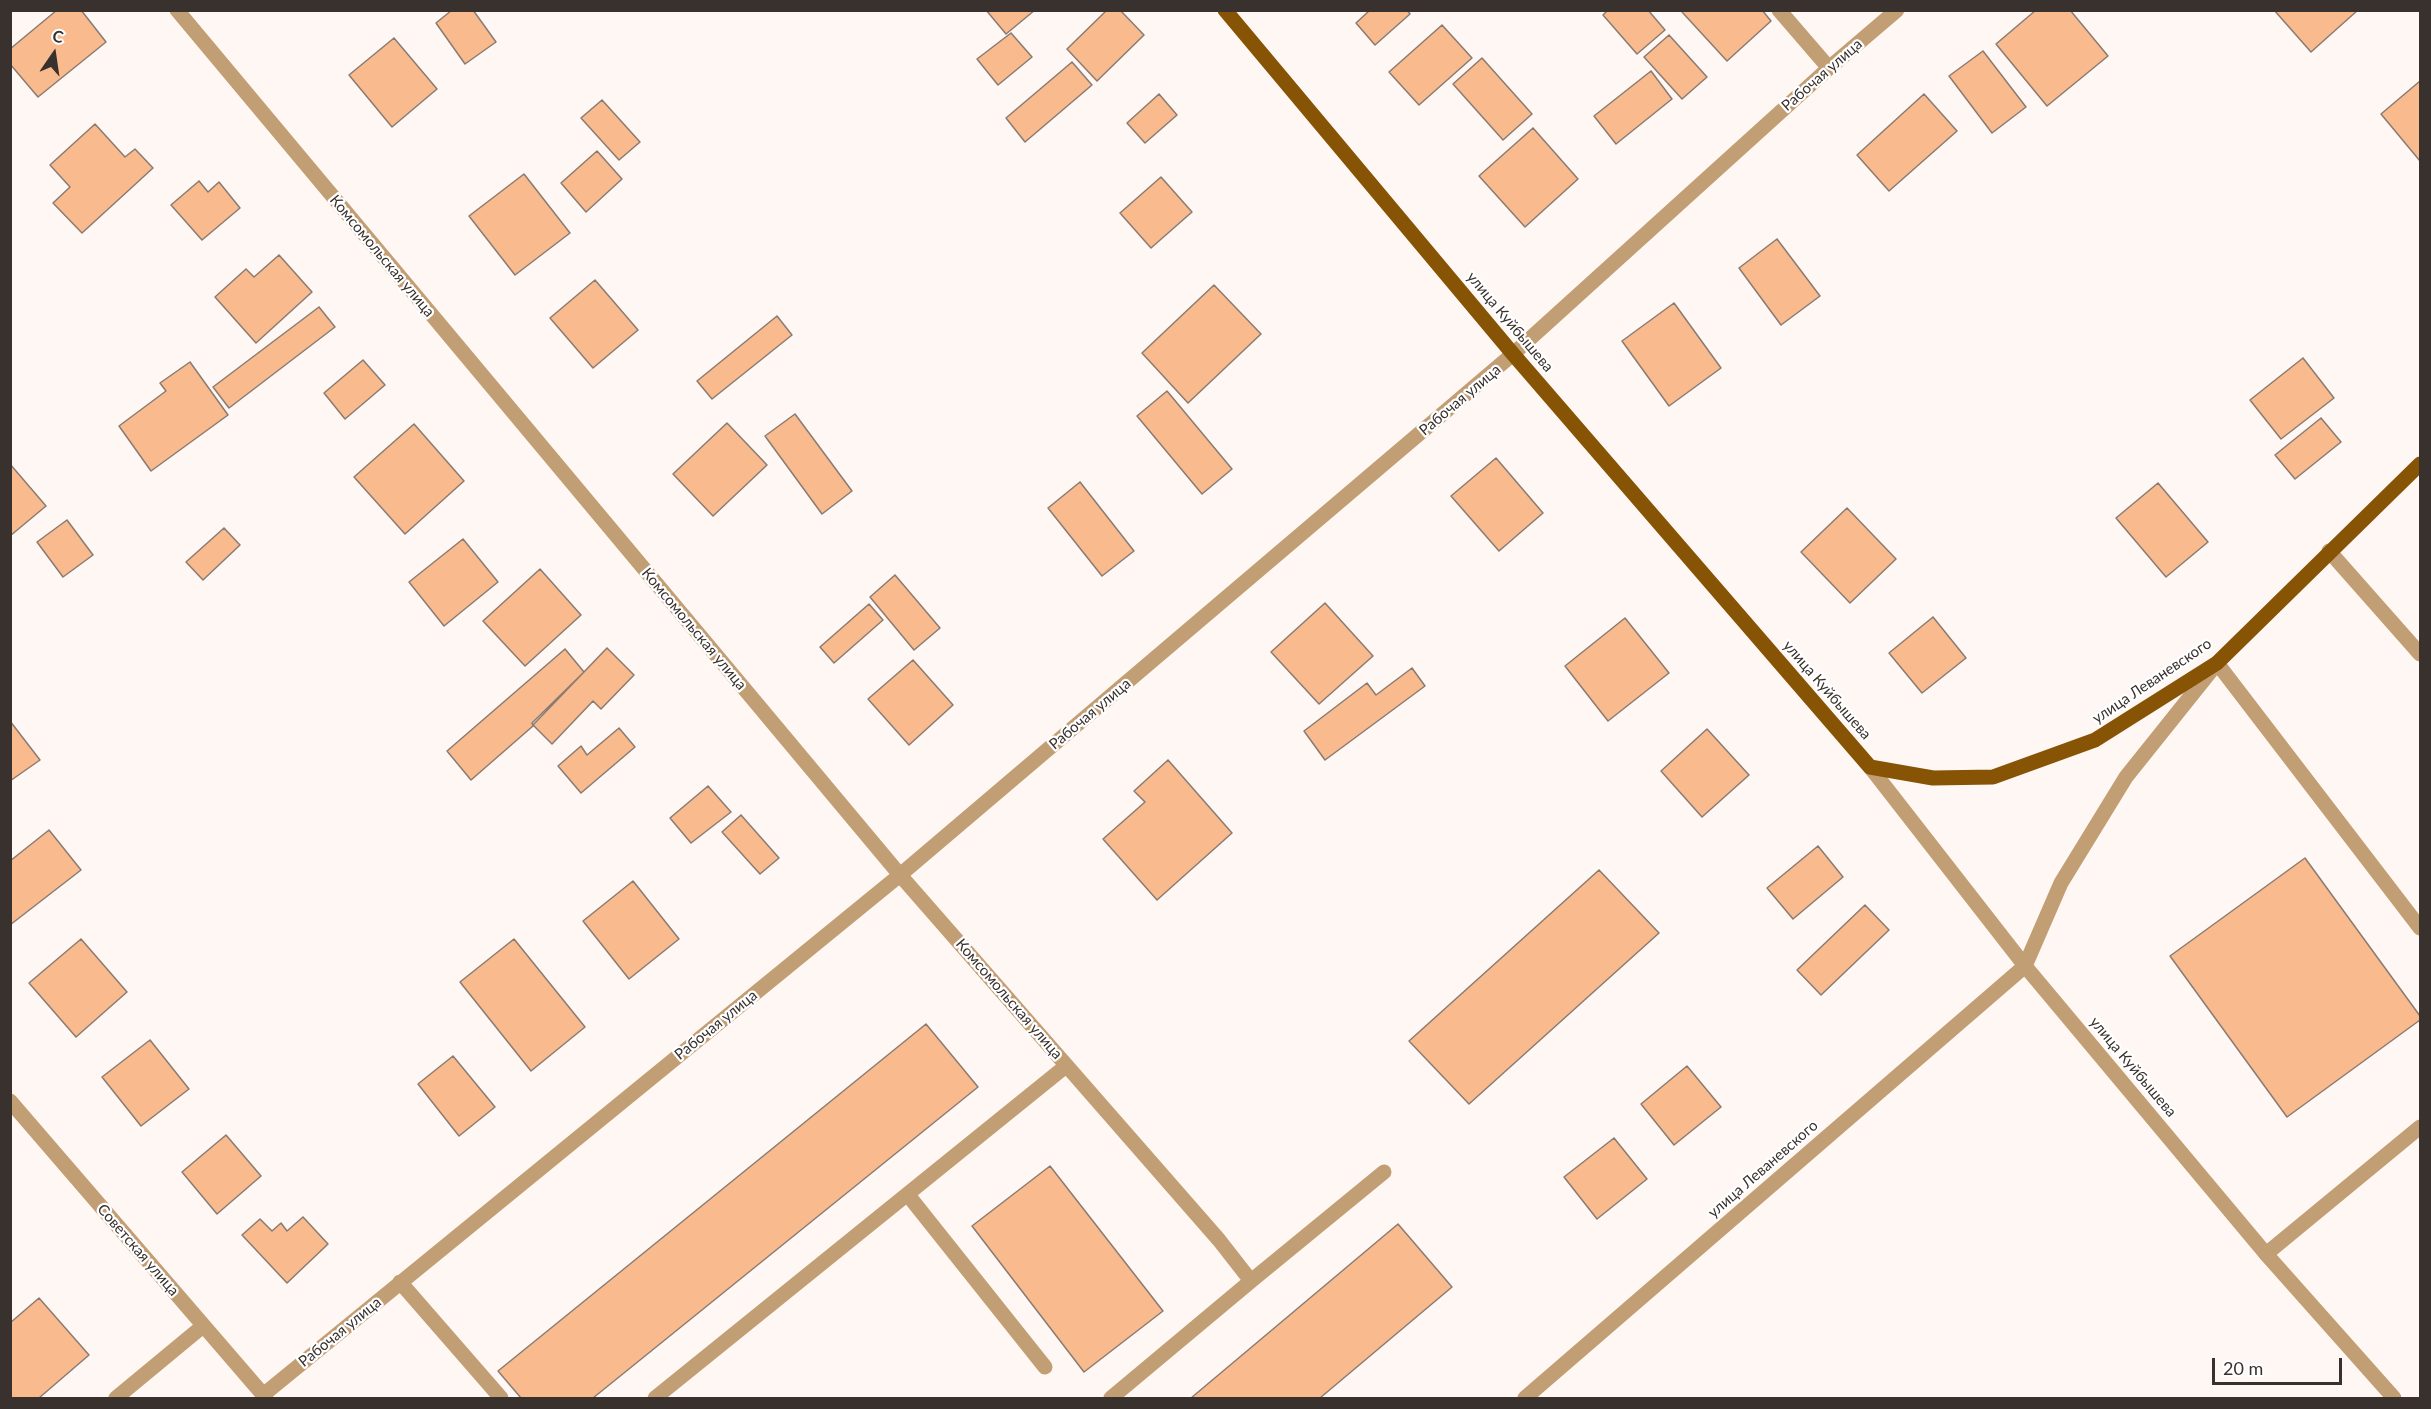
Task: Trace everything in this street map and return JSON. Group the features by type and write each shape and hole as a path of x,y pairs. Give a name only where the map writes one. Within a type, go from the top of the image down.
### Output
{"main road":[{"name":"улица Куйбышева","path":"1225,10 1514,354 1870,767"},
{"name":"улица Леваневского","path":"1870,767 1933,778 1993,777 2095,740 2217,663 2329,551 2421,464"}],"street":[{"name":"Комсомольская улица","path":"177,10 900,875 1219,1240 1251,1281"},
{"path":"1779,10 1829,68"},
{"name":"Рабочая улица","path":"265,1397 400,1282 900,875 1514,354 1829,68 1897,10"},
{"path":"2329,551 2421,654"},
{"path":"2025,966 2061,882 2126,777 2217,663 2421,928"},
{"name":"улица Куйбышева","path":"1870,767 2025,966 2266,1254 2394,1398"},
{"name":"улица Леваневского","path":"1525,1398 2025,966"},
{"path":"655,1398 1066,1066"},
{"name":"Советская улица","path":"10,1101 265,1397"},
{"path":"2266,1254 2421,1127"},
{"path":"1111,1398 1384,1172"},
{"path":"908,1194 1045,1367"},
{"path":"400,1282 501,1398"},
{"path":"116,1398 203,1326"}],"building":[{"path":"57,10 81,10 106,42 38,97 10,64 10,49"},
{"path":"452,10 473,10 496,42 465,64 436,23"},
{"path":"986,10 1035,10 1006,34"},
{"path":"1107,10 1120,10 1144,35 1097,81 1067,49"},
{"path":"1370,10 1407,10 1410,14 1375,45 1356,23"},
{"path":"1608,10 1648,10 1665,30 1637,54 1603,15"},
{"path":"1684,10 1762,10 1771,21 1727,61 1682,12"},
{"path":"2036,10 2070,10 2108,56 2047,106 1996,44"},
{"path":"2274,10 2358,10 2311,52"},
{"path":"1442,25 1472,58 1419,105 1389,72"},
{"path":"1011,33 1032,57 998,85 977,59"},
{"path":"1669,35 1707,77 1682,99 1644,57"},
{"path":"394,38 437,89 392,127 349,75"},
{"path":"1983,51 2026,107 1992,133 1949,76"},
{"path":"1482,58 1532,114 1503,140 1453,84"},
{"path":"1072,62 1092,85 1025,142 1006,118"},
{"path":"1651,71 1672,99 1616,144 1594,116"},
{"path":"2420,81 2420,161 2381,114"},
{"path":"1159,94 1177,115 1145,143 1127,123"},
{"path":"1924,94 1957,131 1889,191 1857,155"},
{"path":"602,100 640,142 619,160 581,118"},
{"path":"95,124 125,157 135,149 153,168 82,233 53,203 70,187 50,165"},
{"path":"1533,128 1578,179 1525,227 1479,176"},
{"path":"597,151 622,179 586,212 561,183"},
{"path":"524,174 570,233 515,275 469,216"},
{"path":"1161,177 1192,212 1151,248 1120,213"},
{"path":"199,181 208,192 219,182 240,208 202,240 171,205"},
{"path":"1777,239 1820,296 1781,325 1739,268"},
{"path":"279,255 312,292 256,343 215,297 246,269 254,277"},
{"path":"595,280 638,330 593,368 550,318"},
{"path":"1214,285 1261,334 1188,403 1142,353"},
{"path":"1674,303 1721,368 1669,406 1622,341"},
{"path":"319,307 335,327 229,408 213,387"},
{"path":"777,316 792,335 712,399 697,381"},
{"path":"2303,358 2334,398 2281,439 2250,400"},
{"path":"363,360 385,385 345,419 324,393"},
{"path":"190,362 228,415 151,471 119,426 166,391 160,383"},
{"path":"1167,391 1232,469 1202,494 1137,416"},
{"path":"795,414 852,491 822,514 765,436"},
{"path":"2321,418 2341,442 2295,479 2275,455"},
{"path":"727,423 767,465 713,516 673,474"},
{"path":"414,424 464,481 405,534 354,477"},
{"path":"1496,458 1543,513 1499,551 1451,496"},
{"path":"10,464 46,506 10,536"},
{"path":"1080,482 1134,551 1102,576 1048,508"},
{"path":"2158,483 2208,542 2166,577 2116,518"},
{"path":"1847,508 1896,559 1850,603 1801,552"},
{"path":"67,520 93,555 63,577 37,542"},
{"path":"224,528 240,545 203,580 186,562"},
{"path":"463,539 498,582 444,626 409,582"},
{"path":"540,569 581,615 525,666 483,621"},
{"path":"895,575 940,628 914,650 870,597"},
{"path":"1325,603 1373,656 1319,704 1271,652"},
{"path":"869,604 883,620 834,663 820,647"},
{"path":"1933,617 1966,658 1922,693 1889,653"},
{"path":"1625,618 1669,673 1608,721 1565,666"},
{"path":"607,648 634,675 601,709 593,701 552,744 533,725"},
{"path":"565,649 584,672 532,723 533,726 471,780 447,751"},
{"path":"913,660 953,705 909,745 868,699"},
{"path":"1412,668 1425,686 1325,760 1304,731 1367,683 1376,695"},
{"path":"10,721 40,760 10,781"},
{"path":"619,728 635,747 581,793 558,766 581,746 587,755"},
{"path":"1707,729 1749,775 1702,817 1661,771"},
{"path":"1168,760 1232,833 1157,900 1103,839 1145,802 1134,791"},
{"path":"708,786 731,812 691,843 670,818"},
{"path":"741,815 779,858 760,874 722,832"},
{"path":"49,830 81,870 10,925 10,861"},
{"path":"1818,846 1843,877 1793,919 1767,888"},
{"path":"2305,858 2420,1016 2420,1020 2287,1117 2170,956"},
{"path":"1599,870 1659,933 1469,1104 1409,1041"},
{"path":"633,881 679,939 629,979 583,921"},
{"path":"1865,905 1889,930 1821,995 1797,970"},
{"path":"81,939 127,992 76,1037 29,983"},
{"path":"514,939 585,1027 531,1071 460,982"},
{"path":"926,1024 978,1087 593,1398 521,1398 498,1371"},
{"path":"150,1040 189,1089 141,1126 102,1077"},
{"path":"453,1056 495,1107 459,1136 418,1084"},
{"path":"1687,1066 1721,1107 1674,1145 1641,1104"},
{"path":"226,1135 261,1176 217,1214 182,1172"},
{"path":"1614,1138 1647,1179 1597,1219 1564,1177"},
{"path":"1050,1166 1163,1311 1084,1372 972,1226"},
{"path":"303,1217 328,1244 287,1283 242,1235 260,1219 272,1231 281,1223 287,1231"},
{"path":"1398,1224 1452,1287 1320,1398 1191,1398"},
{"path":"39,1298 89,1355 39,1398 10,1398 10,1323"}]}
